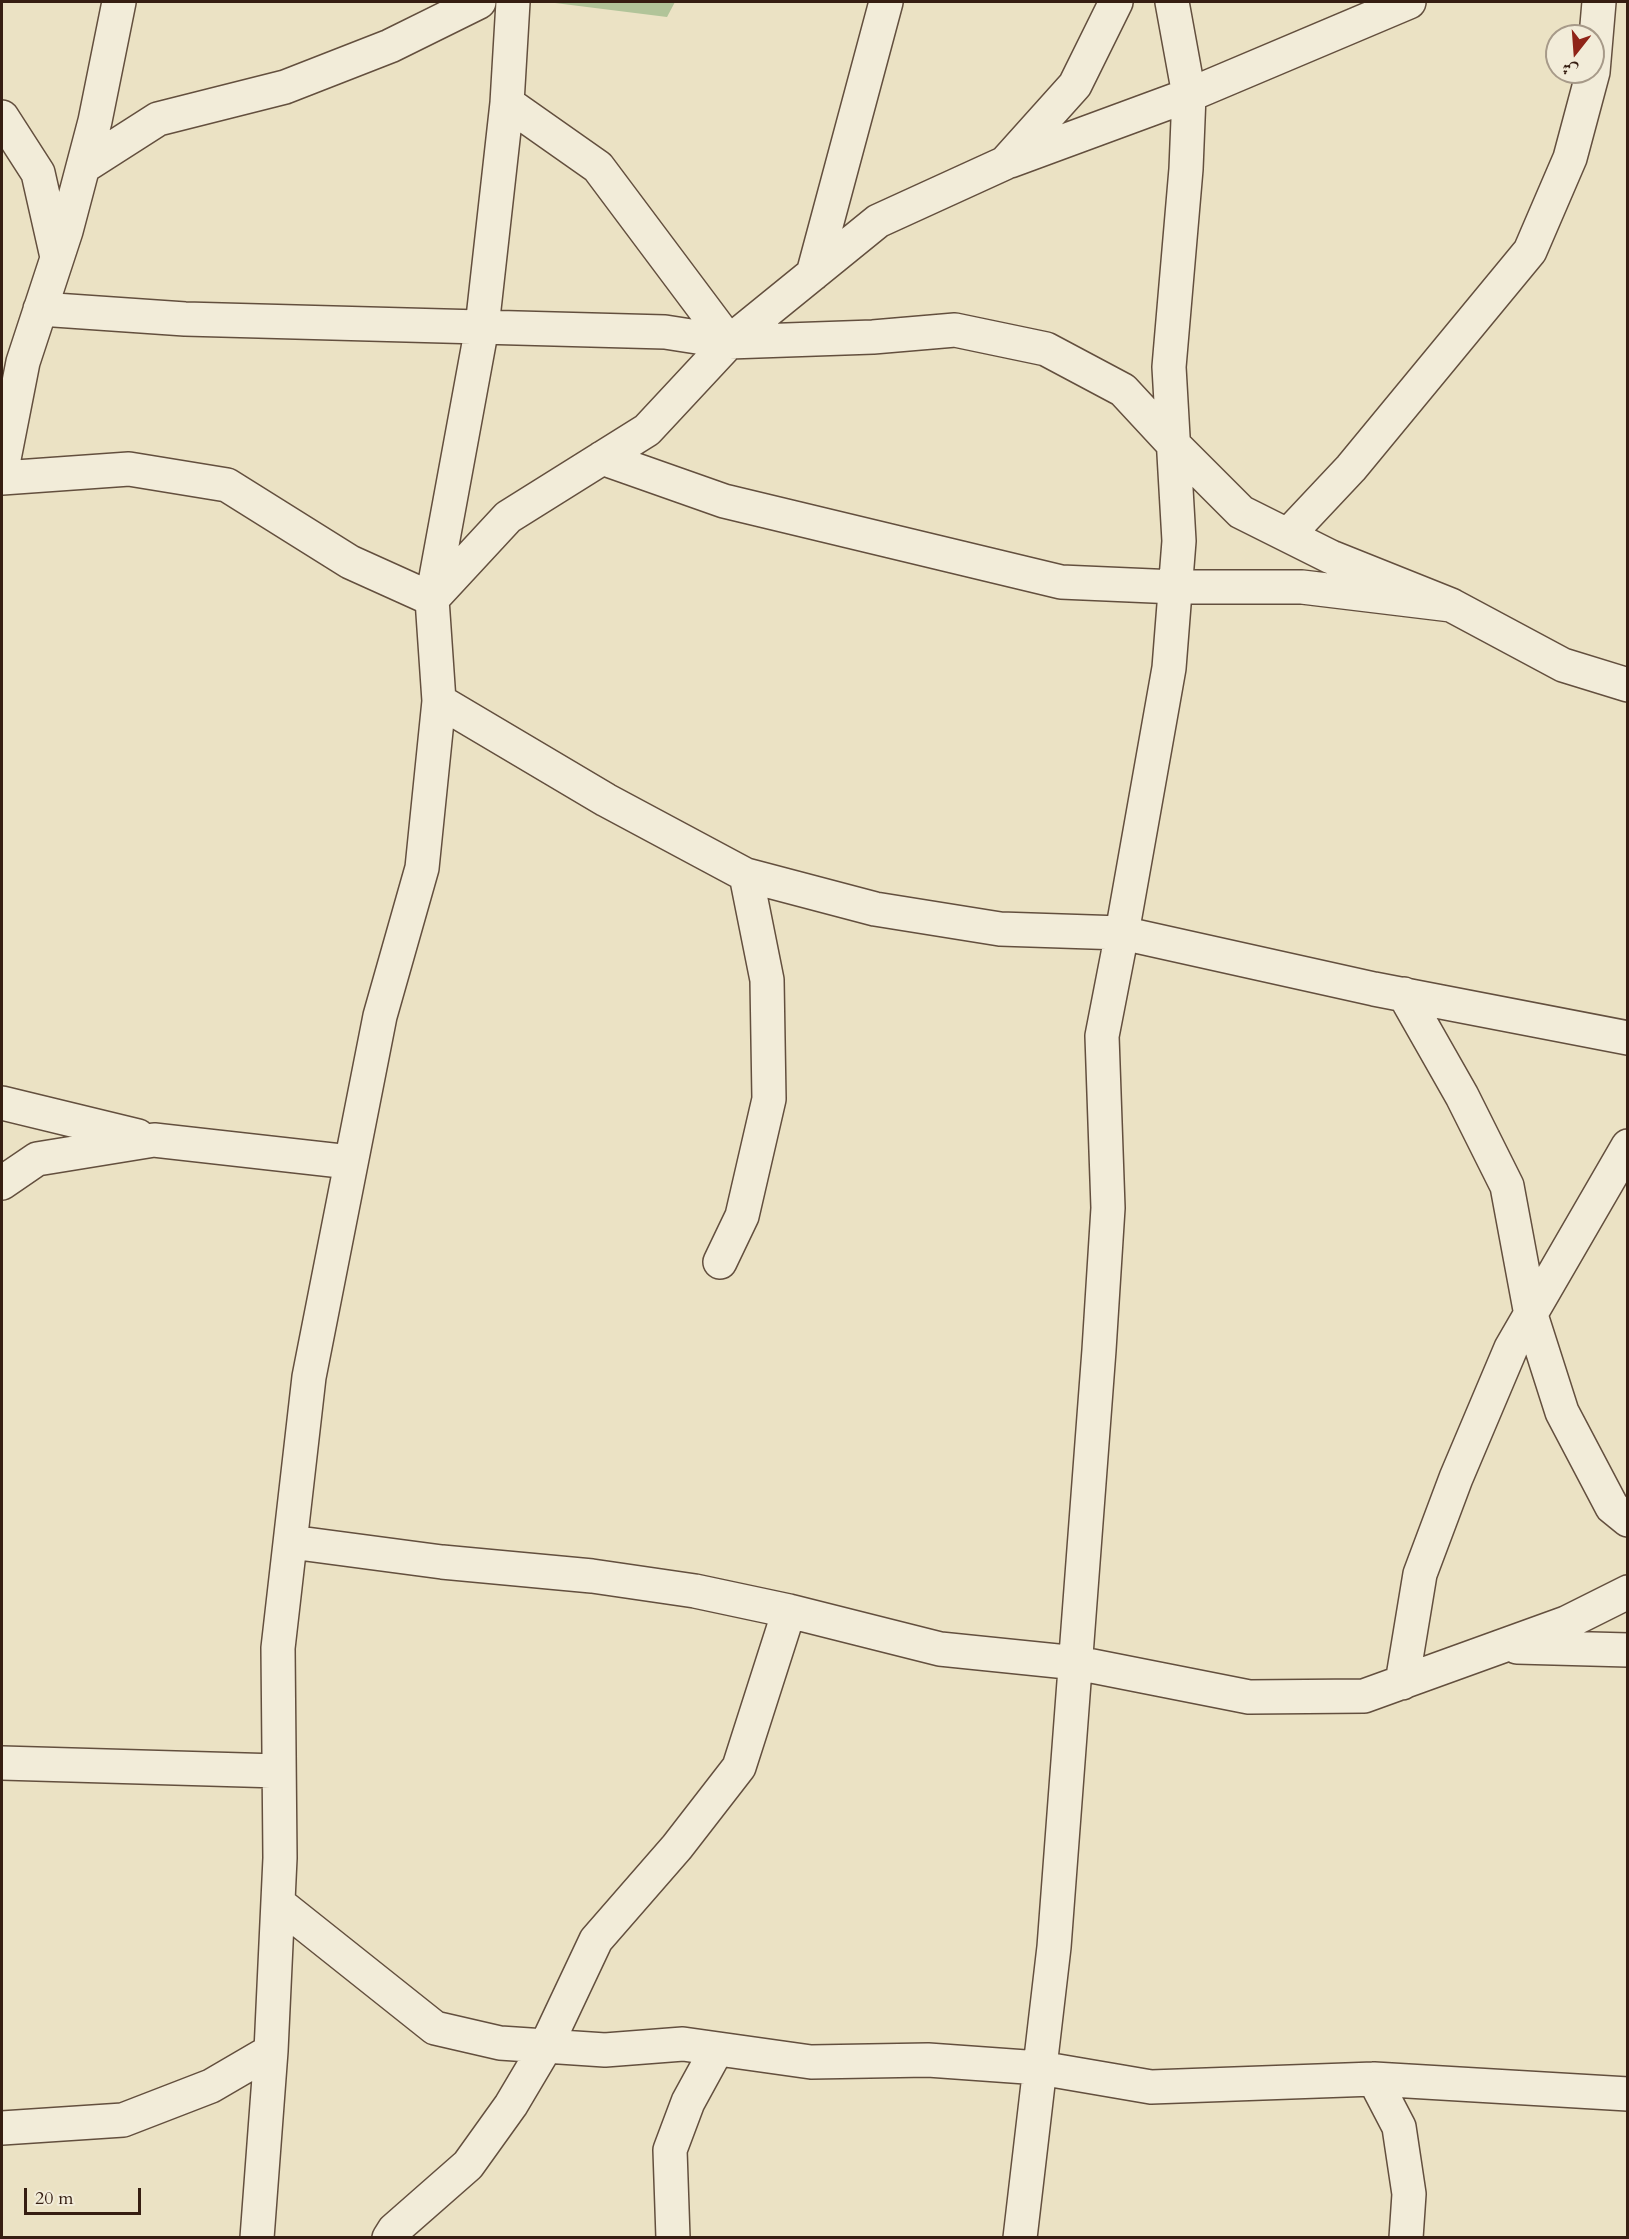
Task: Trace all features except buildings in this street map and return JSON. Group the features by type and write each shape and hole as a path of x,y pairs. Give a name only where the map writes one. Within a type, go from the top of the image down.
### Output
{"street":[{"path":"2,469 23,362 57,258 95,121 119,2"},
{"path":"83,167 158,119 285,87 390,46 480,2"},
{"path":"257,2238 271,2051 280,1858 278,1648 309,1377 380,1016 422,868 439,701 432,599 482,327 507,103 513,2"},
{"path":"813,274 886,2"},
{"path":"1005,163 1075,85 1116,2"},
{"path":"1020,2238 1054,1947 1077,1664 1108,1208 1102,1036 1170,668 1176,587 1179,541 1169,367 1186,169 1189,95 1172,2"},
{"path":"432,599 508,517 647,430 729,342 878,221 1005,163 1189,95 1409,2"},
{"path":"1288,535 1351,468 1530,251 1570,158 1593,72 1599,2"},
{"path":"507,103 598,167 729,342"},
{"path":"5,128 38,172 57,258"},
{"path":"40,309 185,319 665,332 729,342 873,337 955,330 1046,349 1123,390 1173,445 1240,512 1331,557 1451,604 1563,665 1628,685"},
{"path":"602,458 724,501 1061,582 1176,587 1302,587 1451,604"},
{"path":"2,478 129,470 227,485 350,562 432,599"},
{"path":"439,701 606,800 746,875 875,909 1000,929 1122,933 1232,959 1628,1038"},
{"path":"720,1263 742,1216 769,1099 767,980 746,875"},
{"path":"1404,994 1462,1096 1508,1186 1531,1315 1562,1412 1612,1507 1628,1520"},
{"path":"2,1102 154,1140 350,1162"},
{"path":"2,1183 37,1159 154,1140"},
{"path":"1402,1683 1419,1575 1456,1478 1512,1348 1628,1146"},
{"path":"291,1542 442,1562 592,1576 695,1592 789,1611 940,1649 1077,1664 1249,1696 1364,1696 1566,1623 1628,1592"},
{"path":"389,2238 394,2230 468,2165 512,2105 546,2046 596,1940 676,1847 739,1767 789,1611"},
{"path":"1500,1647 1628,1650"},
{"path":"2,1762 279,1771"},
{"path":"278,1903 435,2028 500,2043 605,2050 683,2043 811,2062 928,2060 1040,2068 1151,2087 1374,2079 1628,2094"},
{"path":"673,2238 669,2150 688,2102 717,2049"},
{"path":"2,2128 123,2120 210,2086 271,2051"},
{"path":"1374,2079 1399,2127 1409,2194 1406,2238"}],"green space":[{"path":"547,2 675,2 667,17"}]}
